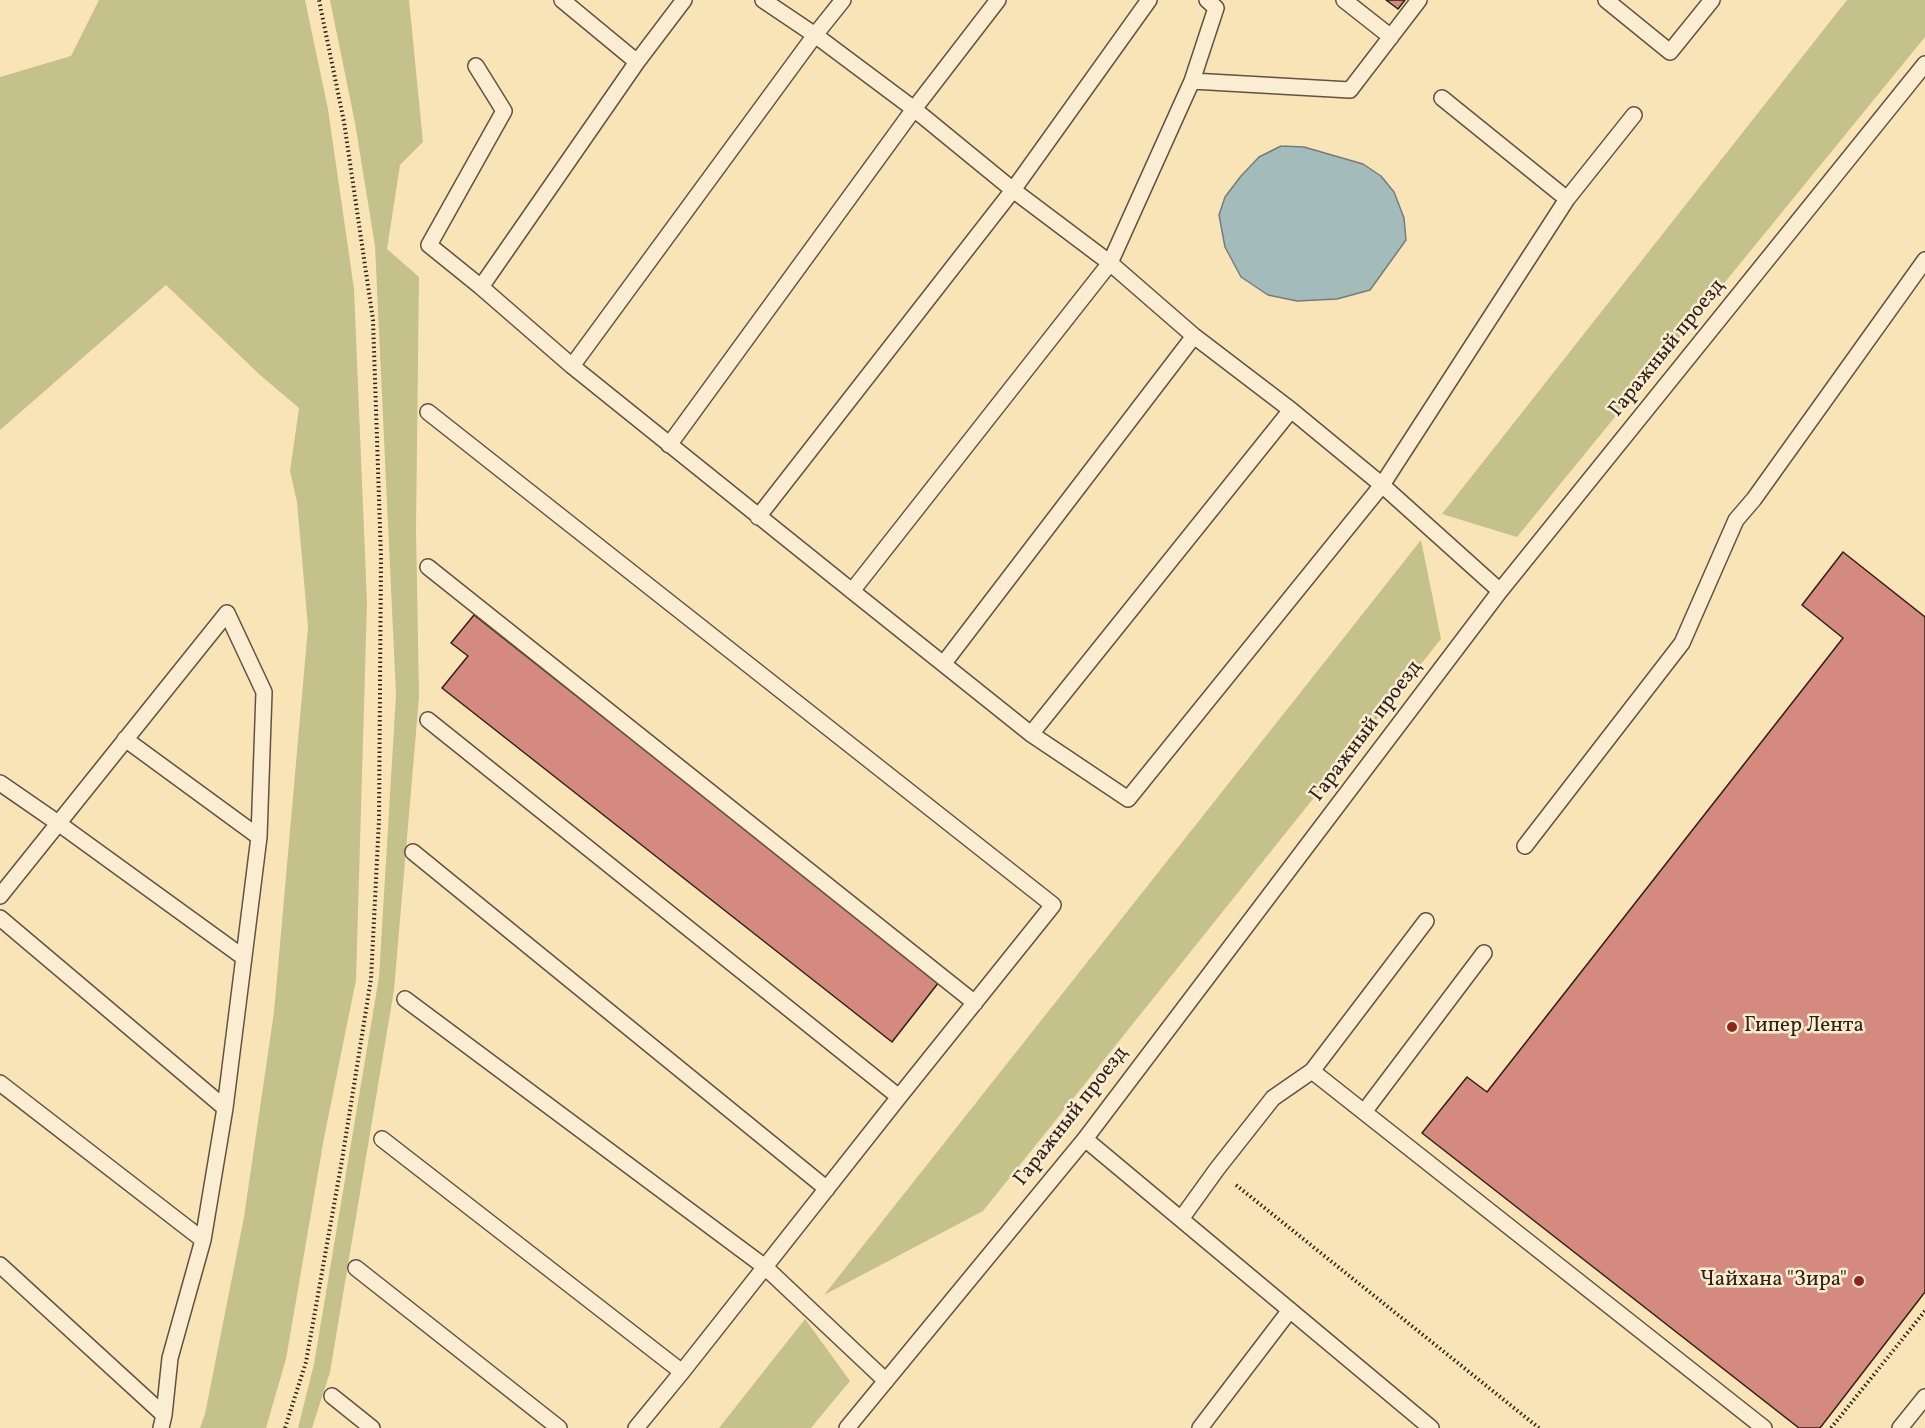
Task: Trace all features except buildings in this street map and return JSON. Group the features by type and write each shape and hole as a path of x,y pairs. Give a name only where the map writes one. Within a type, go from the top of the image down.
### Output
{"lane":[{"path":"562,0 638,62"},
{"path":"481,286 684,0"},
{"path":"763,0 815,34 914,109 1013,190 1110,263 1194,336 1291,410 1382,485 1500,591"},
{"path":"572,366 815,34 843,0"},
{"path":"669,445 914,109 998,0"},
{"path":"758,517 1013,190 1149,0"},
{"path":"852,591 1110,263 1192,81 1216,8 1207,0"},
{"path":"1344,0 1391,37"},
{"path":"1192,81 1350,90 1419,0"},
{"path":"1606,0 1670,52 1712,0"},
{"name":"Гаражный проезд","path":"847,1428 1085,1138 1500,591 1925,64"},
{"path":"476,66 504,111 429,245 669,445 1031,734 1128,799 1382,485 1567,199 1634,115"},
{"path":"1442,98 1567,199"},
{"path":"1525,846 1682,643 1736,520 1754,499 1925,260"},
{"path":"944,663 1194,336"},
{"path":"1031,734 1291,410"},
{"path":"428,412 1053,906 898,1097 636,1428"},
{"path":"428,567 975,1003"},
{"path":"0,896 227,612 264,692 259,837 225,1108 202,1240 170,1358 163,1422"},
{"path":"428,720 898,1097"},
{"path":"125,739 259,837"},
{"path":"0,783 243,957"},
{"path":"413,852 827,1189"},
{"path":"0,918 225,1108"},
{"path":"1181,1219 1273,1098 1312,1071 1426,921"},
{"path":"1364,1112 1484,954"},
{"path":"405,999 765,1267 886,1381"},
{"path":"1312,1071 1764,1428"},
{"path":"0,1083 202,1240"},
{"path":"1085,1138 1431,1428"},
{"path":"382,1139 682,1372"},
{"path":"0,1265 163,1422"},
{"path":"356,1268 560,1428"},
{"path":"1200,1428 1290,1310"},
{"path":"332,1396 372,1428"},
{"path":"1900,1428 1925,1397"}],"path":[{"path":"285,1428 306,1362 342,1161 371,979 379,820 381,558 373,320 344,122 319,0"},
{"path":"1217,1169 1539,1428"},
{"path":"1831,1428 1925,1311"}],"shaded area":[{"path":"99,0 305,0 328,109 354,289 367,603 356,980 324,1138 286,1359 266,1428 200,1428 205,1414 244,1217 274,1012 308,627 297,502 290,471 299,408 260,375 166,285 0,430 0,77 71,56"},
{"path":"330,0 409,0 423,142 400,165 387,249 419,277 416,528 419,697 394,990 330,1372 312,1428 298,1428 314,1364 379,977 396,695 375,246 355,123"},
{"path":"1847,0 1925,0 1925,37 1517,537 1442,514"},
{"path":"1421,540 1441,639 983,1211 824,1295"},
{"path":"805,1319 850,1381 811,1428 719,1428"}],"water":[{"path":"1281,146 1304,147 1363,164 1381,176 1394,192 1404,218 1406,240 1370,290 1337,299 1297,301 1268,295 1241,277 1225,247 1219,215 1225,197 1241,176 1259,157"}],"place":[{"name":"Гипер Лента","path":"1732,1027"},
{"name":"Чайхана \"Зира\"","path":"1859,1281"}]}
